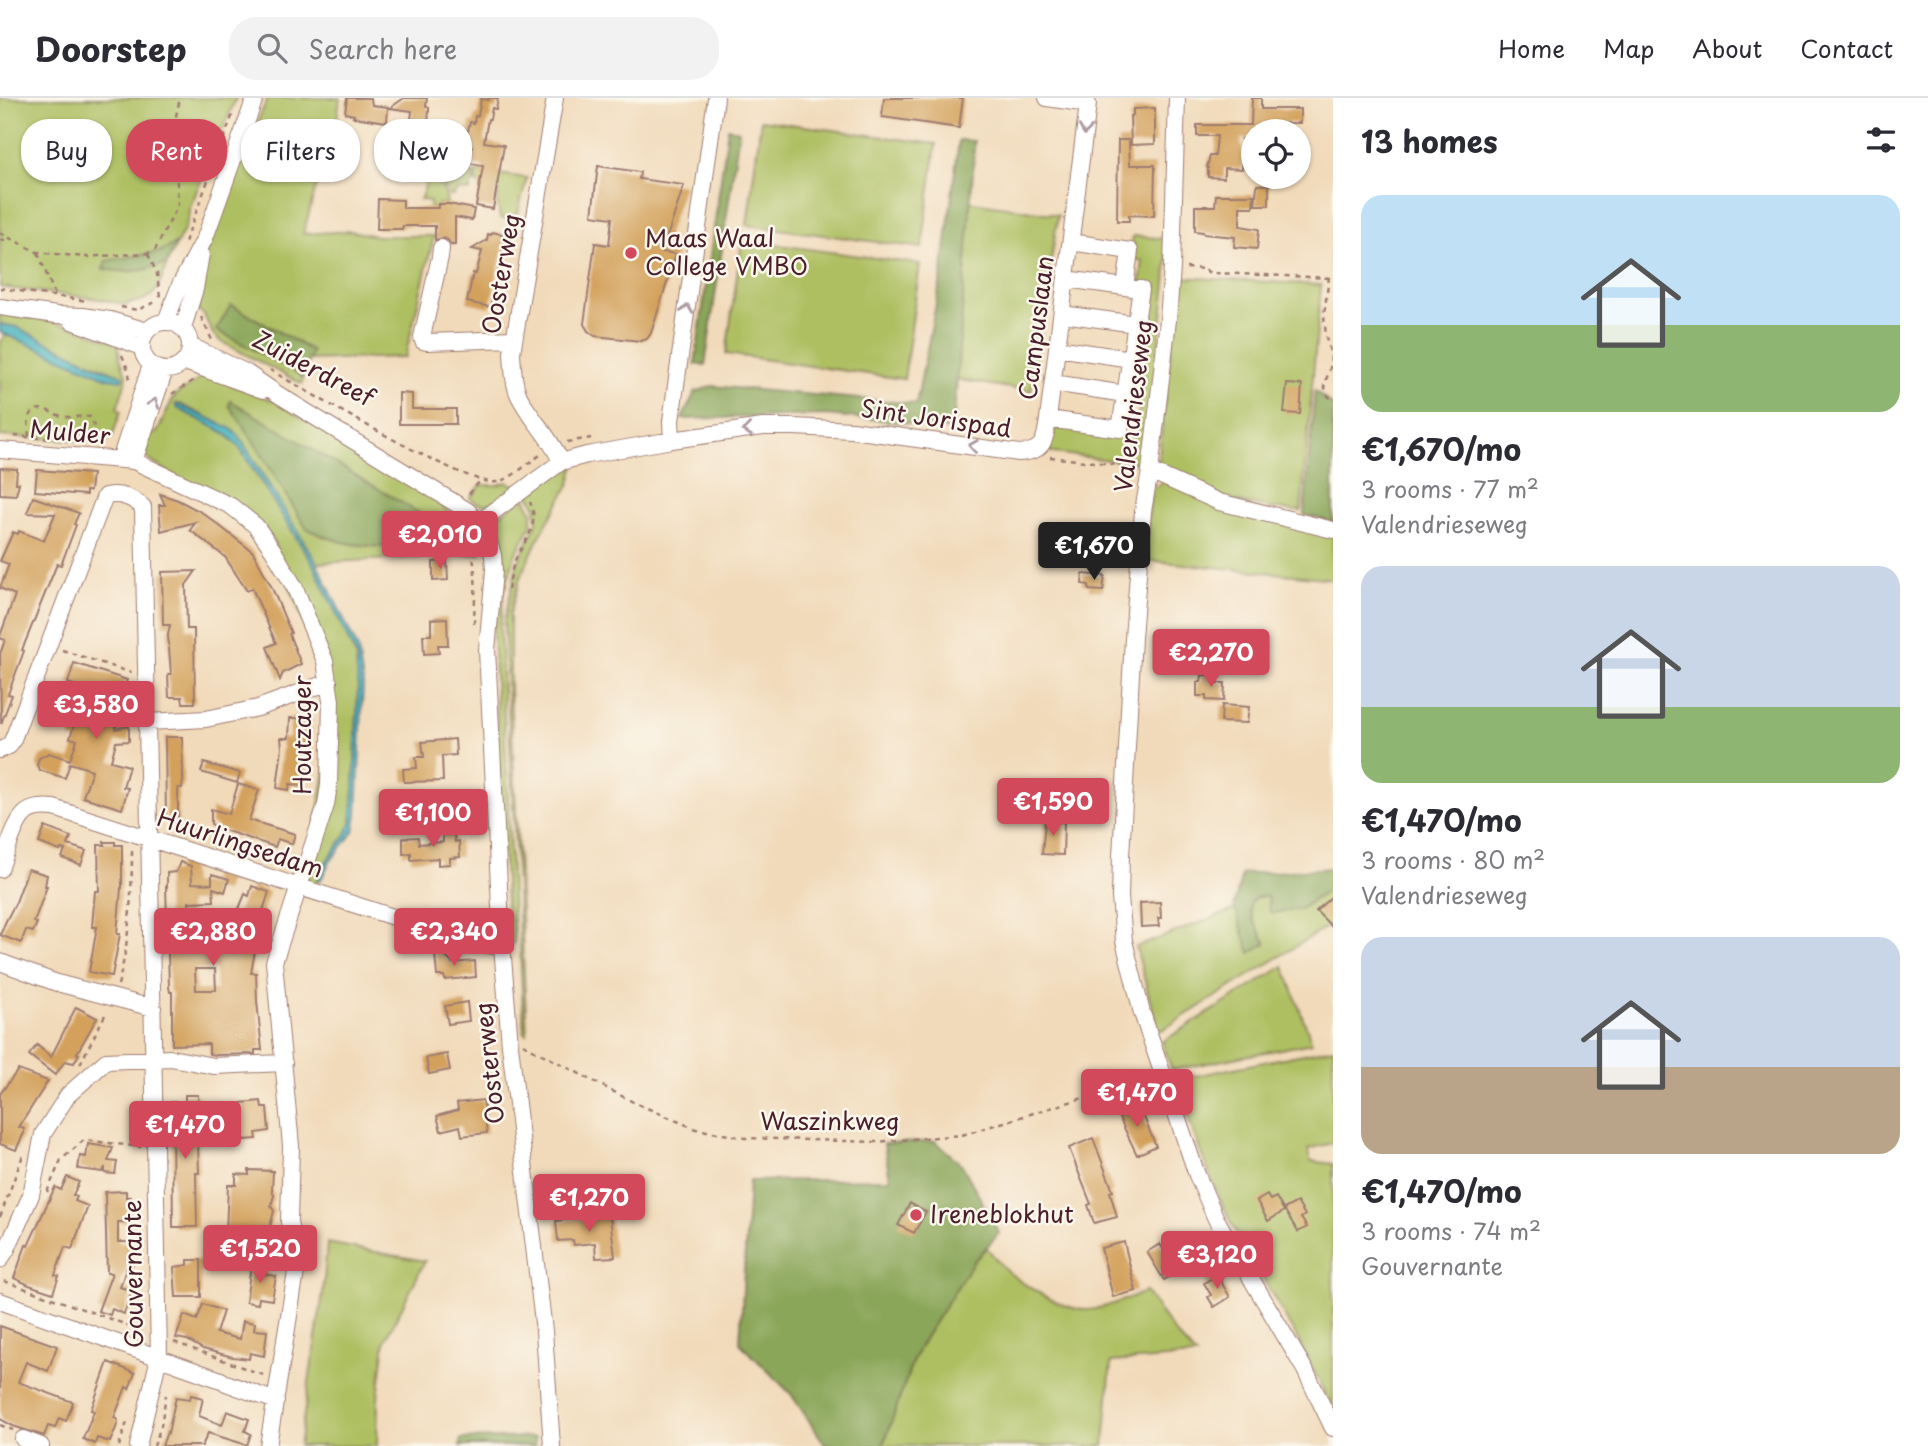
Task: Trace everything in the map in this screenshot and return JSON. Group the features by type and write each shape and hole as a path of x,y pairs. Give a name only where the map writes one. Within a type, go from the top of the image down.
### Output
{"street":[{"name":"Oosterweg","path":"555,98 512,353 518,394 555,446 561,462"},
{"path":"672,440 671,421 716,98"},
{"name":"Campuslaan","path":"1040,448 1046,436 1088,104 1047,98"},
{"name":"Valendrieseweg","path":"1177,98 1172,267 1133,625 1121,856 1120,897 1124,941 1161,1074 1197,1175 1216,1219 1305,1370 1333,1428"},
{"path":"166,321 180,285 205,238 255,101"},
{"name":"Campuslaan","path":"1048,419 1121,429 1141,289 1125,286 1130,251 1071,242"},
{"path":"441,248 423,341 514,339"},
{"path":"1066,279 1125,286"},
{"path":"174,303 183,328"},
{"path":"0,307 110,320 144,339"},
{"path":"1062,314 1136,324"},
{"path":"166,321 183,328 189,336 191,346 185,362 180,367 158,368 146,360 144,339 152,326 166,321"},
{"name":"Zuiderdreef","path":"191,346 247,373 443,494 468,511 478,523"},
{"path":"1057,348 1130,359"},
{"name":"Zuiderdreef","path":"185,362 279,395"},
{"name":"Mulder","path":"0,450 127,461 158,368"},
{"path":"1053,383 1125,394"},
{"name":"Sint Jorispad","path":"561,462 672,440 763,427 852,430 1019,453 1031,453 1040,448"},
{"name":"Houtzager","path":"127,461 231,506 257,526 295,588 320,645 329,682 331,701 326,805 274,961 291,1146 289,1222 297,1266 268,1446"},
{"path":"478,523 561,462"},
{"path":"1150,471 1219,502 1333,530"},
{"name":"Gouvernante","path":"49,646 105,496 116,494 136,501 143,507 159,1357 138,1446"},
{"name":"Oosterweg","path":"478,523 488,539 494,563 487,650 502,945 510,1045 544,1331 552,1446"},
{"path":"0,750 9,746 13,739 49,646"},
{"path":"148,722 206,719 258,708 329,682"},
{"name":"Huurlingsedam","path":"0,869 19,819 28,810 41,806 298,885 468,941 502,945"},
{"path":"0,962 57,983 153,1008"},
{"path":"0,1260 31,1195 43,1134 68,1095 106,1060 171,1058 214,1066 284,1063"},
{"path":"0,1301 276,1401"},
{"path":"23,1439 41,1446"}],"path":[{"path":"0,233 37,252 85,257 148,253 155,250 178,205 174,125 180,98"},
{"path":"181,251 234,111"},
{"path":"0,240 14,240"},
{"path":"0,288 55,295 37,252"},
{"path":"148,253 174,303"},
{"path":"1172,267 1205,269 1215,273 1331,278 1324,315 1331,356 1324,385 1328,396 1333,400"},
{"path":"166,285 174,303"},
{"path":"137,310 174,303"},
{"name":"Zuiderdreef","path":"174,303 202,318 216,344"},
{"name":"Zuiderdreef","path":"267,368 435,461 480,481 496,482 511,475"},
{"path":"29,436 30,415 34,410 42,409 64,417 90,417 94,425 93,441"},
{"path":"14,436 104,443"},
{"path":"506,597 514,564 534,526 535,515 531,503 511,475 555,446 592,438"},
{"name":"Sint Jorispad","path":"1040,448 1051,457 1150,471"},
{"path":"49,646 147,678"},
{"path":"80,1062 119,982 132,886 132,833"},
{"name":"Waszinkweg","path":"510,1045 523,1044 635,1103 696,1129 745,1139 876,1142 962,1135 1161,1074"},
{"path":"46,1195 61,1160 84,1140 155,1149"},
{"path":"0,1217 23,1155"},
{"path":"219,1238 223,1238 225,1252"},
{"path":"0,1289 4,1281 279,1381"},
{"path":"154,1446 161,1426 167,1388"}],"green space":[{"path":"0,98 236,98 227,119 126,119 126,182 200,182 184,230 164,264 167,264 155,292 144,300 127,305 100,299 0,287"},
{"path":"268,98 340,98 337,119 259,119"},
{"path":"761,120 936,144 922,248 747,225"},
{"path":"728,128 739,131 705,366 695,364"},
{"path":"959,140 974,141 974,157 953,430 826,415 682,419 695,392 713,386 916,404 942,274"},
{"path":"241,158 241,182 318,182 303,234 349,231 377,236 434,236 405,357 308,360 311,350 231,305 217,330 294,371 303,378 302,384 220,341 213,334 204,315 194,306 211,237"},
{"path":"477,171 527,178 516,220 500,218 497,201 499,187 475,183"},
{"path":"474,174 470,191 460,190 455,192 454,196 449,196 440,182 472,182"},
{"path":"427,182 436,182 442,188 447,204 430,208 430,201 420,200"},
{"path":"954,199 1058,215 1031,391 927,375"},
{"path":"1133,236 1168,239 1166,284 1144,461 1133,463 1053,453 1049,451 1052,428 1135,437 1156,286 1140,284 1143,261 1134,259 1131,248"},
{"path":"742,240 920,264 904,379 726,354"},
{"path":"177,243 167,264 135,271 103,269 106,261 159,252"},
{"path":"1179,277 1321,285 1301,511 1257,506 1215,495 1158,464"},
{"path":"231,305 312,351 303,378 216,330"},
{"path":"0,313 54,322 118,343 127,377 117,409 121,411 112,437 103,442 0,436 0,344 5,333 108,378 122,376 16,327 0,324"},
{"path":"205,374 274,401 425,493 465,524 481,554 317,563 238,435 229,428 176,404 225,433 239,447 313,564 356,656 358,689 351,823 319,872 316,888 307,881 335,709 272,538 149,460 144,448 148,438 158,431 172,400","holes":["261,453 428,541 400,546 354,544 306,527"]},
{"path":"1315,391 1333,406 1333,522 1304,515"},
{"path":"231,401 429,519 440,536 408,545 372,546 337,541 306,528 229,405"},
{"path":"575,465 570,483 537,541 520,578 510,613 510,691 527,1034 524,1032 504,621 518,562 537,523 536,507 528,493 553,475"},
{"path":"1164,481 1333,533 1333,579 1144,560 1151,490"},
{"path":"507,482 516,486 494,502 476,503 470,498 481,485"},
{"path":"524,497 532,511 532,524 515,555 504,593 500,627 514,943 508,944 493,633 505,561 496,525 497,517"},
{"path":"1333,868 1333,887 1300,909 1272,913 1267,896 1257,897 1252,901 1251,914 1266,943 1250,953 1234,905 1242,874"},
{"path":"1333,887 1333,927 1330,925 1158,1030 1136,947 1236,909 1250,952 1266,943 1251,914 1252,901 1257,897 1267,896 1272,913 1300,909"},
{"path":"1284,966 1312,1043 1172,1070 1162,1042"},
{"path":"1333,1048 1333,1143 1308,1149 1310,1161 1333,1164 1333,1413 1298,1340 1223,1207 1175,1080"},
{"path":"935,1141 962,1165 999,1233 973,1262 924,1339 913,1360 883,1446 826,1446 791,1394 740,1343 749,1181 890,1179 884,1144"},
{"path":"327,1243 425,1261 385,1341 378,1398 377,1446 299,1446 323,1293"},
{"path":"986,1247 1004,1268 1021,1282 1067,1306 1095,1309 1146,1292 1174,1332 1196,1356 1111,1362 1104,1446 883,1446 913,1360 973,1262"},
{"path":"535,1437 535,1446 460,1446 461,1439"}],"water":[{"path":"0,324 16,327 121,375 122,380 108,378 0,332"},
{"path":"177,404 230,428 238,435 317,563 358,649 363,683 357,815 354,831 330,862 320,881 317,878 319,872 351,823 358,689 356,656 313,564 239,447 225,433 177,408"}],"building":[{"path":"347,98 371,98 372,105 388,107 387,119 374,120 345,113"},
{"path":"404,98 427,98 428,119 411,119 412,111 390,108"},
{"path":"498,98 496,109 492,108 488,119 484,142 504,145 493,209 476,206 483,166 472,164 472,122 475,116 478,116 481,99"},
{"path":"884,98 963,98 959,128 882,117"},
{"path":"1252,98 1261,98 1261,109 1300,109 1300,119 1251,119"},
{"path":"1155,108 1155,144 1131,145 1130,116 1133,115 1133,109"},
{"path":"1197,125 1241,125 1241,169 1224,168 1224,178 1208,177 1207,167 1210,156 1215,156 1217,136 1197,136"},
{"path":"1118,140 1129,140 1130,165 1155,165 1154,216 1129,215 1129,221 1117,221"},
{"name":"Maas Waal College VMBO","path":"598,166 640,172 639,179 684,185 662,252 676,254 651,333 647,339 641,341 595,336 584,324 595,243 609,245 612,218 592,215"},
{"path":"1257,189 1269,189 1269,205 1255,205"},
{"path":"1216,195 1254,195 1253,207 1240,207 1240,226 1259,229 1257,249 1234,247 1235,237 1195,231 1195,206 1215,206"},
{"path":"378,199 403,200 403,208 438,208 438,204 449,204 474,209 472,220 455,217 455,245 451,245 443,238 435,240 435,226 377,229"},
{"path":"492,232 506,235 490,307 467,302 473,273 476,274 482,251 472,249 487,240 488,234 491,235"},
{"path":"1287,384 1302,385 1300,414 1284,413"},
{"path":"399,393 412,394 412,409 456,409 456,424 399,424"},
{"path":"0,468 17,469 16,483 19,483 16,495 0,494"},
{"path":"37,470 92,474 90,491 86,491 86,495 35,491"},
{"path":"160,494 203,513 253,552 272,588 301,664 283,673 280,680 267,647 276,643 252,588 247,591 225,557 190,530 196,522 161,531 159,505 165,505"},
{"path":"33,497 79,513 61,565 57,564 22,650 24,651 8,694 12,695 1,724 0,654 5,640 0,636 15,595 0,588 9,564 0,561 13,532 18,534 19,531 44,541 55,514 27,513"},
{"path":"1078,540 1101,543 1100,554 1094,553 1093,561 1054,557 1056,544 1078,546"},
{"path":"447,561 448,580 433,581 433,562"},
{"path":"196,571 186,585 187,629 194,629 195,703 183,703 182,697 169,697 170,625 163,625 162,572"},
{"path":"1083,574 1105,576 1103,591 1089,590 1089,585 1082,584"},
{"path":"447,618 448,645 438,645 439,653 424,654 423,635 431,635 431,619"},
{"path":"74,663 127,680 120,700 115,699 116,729 129,726 129,741 116,742 111,761 129,766 123,787 128,788 122,809 83,797 92,770 70,763 65,778 39,770 37,765 39,758 49,753 70,760 77,740 70,738 79,709 105,718 112,698 68,683"},
{"path":"1202,675 1217,676 1216,683 1225,683 1224,701 1206,700 1206,696 1197,696 1197,682 1201,682"},
{"path":"1222,705 1249,707 1247,723 1221,722"},
{"path":"290,718 311,718 311,749 308,749 303,786 290,784 289,790 277,788 281,738 289,738"},
{"path":"165,737 182,737 183,780 182,788 178,788 178,822 166,818"},
{"path":"455,739 456,755 442,756 443,781 404,782 403,769 417,768 416,757 424,757 422,742"},
{"path":"204,763 240,773 237,783 201,772"},
{"path":"238,784 259,790 249,820 295,834 292,844 278,839 275,847 211,824 211,809 229,814"},
{"path":"1045,821 1064,822 1063,855 1042,854"},
{"path":"45,827 71,837 68,845 86,851 81,865 62,858 65,850 60,851 39,843"},
{"path":"443,835 454,835 455,842 459,841 460,857 450,858 450,864 438,865 438,858 411,860 411,853 403,854 403,838 418,837 419,844 443,842"},
{"path":"104,842 122,845 122,888 117,934 120,934 112,976 89,972 97,927 92,927 95,891 99,891 98,845 105,845"},
{"path":"180,862 191,866 192,883 212,884 212,874 229,879 225,892 213,888 214,901 189,902 189,922 209,921 209,916 236,916 245,894 249,896 252,886 269,892 261,917 251,973 256,973 262,1050 255,1050 255,1054 215,1055 209,1054 209,1044 172,1045 166,887 167,873 176,872","holes":["195,969 215,969 216,990 196,990"]},
{"path":"28,869 47,875 47,886 33,932 26,930 21,943 0,935"},
{"path":"1333,895 1333,928 1316,911"},
{"path":"1160,902 1159,926 1141,927 1140,903"},
{"path":"442,953 452,963 475,961 476,977 445,980 444,976 437,976 435,954"},
{"path":"467,1002 469,1021 448,1024 445,1006"},
{"path":"76,1007 97,1018 74,1063 65,1061 55,1075 29,1055 37,1045 51,1057"},
{"path":"447,1054 450,1070 429,1074 426,1058"},
{"path":"18,1070 48,1081 19,1127 24,1129 24,1133 16,1150 0,1144 0,1094"},
{"path":"185,1095 198,1095 200,1143 199,1173 196,1173 197,1227 173,1227 174,1115 171,1115 171,1102 185,1102"},
{"path":"483,1100 487,1133 462,1136 460,1126 441,1131 437,1116 458,1110 457,1103"},
{"path":"261,1101 262,1107 267,1107 269,1131 256,1133 257,1139 244,1140 241,1103"},
{"path":"1138,1103 1156,1146 1137,1155 1117,1113"},
{"path":"1093,1138 1113,1191 1110,1192 1117,1217 1094,1223 1088,1205 1091,1204 1069,1148"},
{"path":"88,1144 113,1148 108,1161 117,1162 115,1174 105,1173 105,1167 103,1172 78,1169 80,1156 86,1157"},
{"path":"249,1170 273,1171 274,1195 271,1206 274,1211 268,1234 226,1232 228,1185 236,1185 236,1174 249,1175"},
{"path":"67,1177 79,1182 73,1195 77,1197 75,1201 88,1206 72,1249 65,1247 55,1275 59,1276 53,1293 14,1278 26,1245 28,1246 55,1187 61,1190"},
{"path":"585,1179 618,1181 617,1198 584,1196"},
{"path":"126,1191 126,1197 131,1197 131,1222 118,1222 118,1242 132,1242 133,1261 132,1266 127,1266 120,1287 132,1291 124,1314 112,1309 110,1315 98,1311 112,1273 107,1273 105,1192"},
{"path":"1267,1195 1270,1200 1276,1197 1284,1211 1268,1221 1257,1201"},
{"path":"1297,1202 1305,1215 1301,1218 1307,1227 1298,1232 1284,1209"},
{"name":"Ireneblokhut","path":"910,1203 926,1212 914,1233 898,1225"},
{"path":"610,1217 615,1257 596,1258 595,1243 574,1245 573,1240 558,1241 556,1221"},
{"path":"1124,1242 1136,1291 1113,1297 1101,1248"},
{"path":"1160,1244 1177,1272 1164,1280 1147,1252"},
{"path":"188,1260 201,1260 201,1297 176,1297 174,1267 188,1265"},
{"path":"251,1265 264,1267 263,1274 276,1276 272,1300 259,1298 258,1304 246,1302"},
{"path":"1217,1275 1230,1297 1214,1307 1204,1283"},
{"path":"203,1304 223,1311 216,1333 240,1339 243,1321 255,1323 254,1330 267,1331 264,1356 250,1353 249,1359 233,1357 176,1338 184,1315 197,1320"},
{"path":"0,1326 57,1346 48,1371 26,1362 18,1382 73,1402 66,1421 59,1418 55,1428 48,1426 44,1436 0,1419"},
{"path":"108,1362 135,1373 129,1389 126,1387 114,1418 118,1420 110,1442 97,1438 95,1444 83,1439"},
{"path":"191,1395 203,1398 199,1416 222,1425 227,1411 249,1419 245,1431 251,1434 247,1445 208,1433 202,1446 162,1446 168,1433 176,1397 190,1399"}],"place":[{"name":"Maas Waal College VMBO","path":"631,253"},
{"name":"Ireneblokhut","path":"916,1215"}]}
